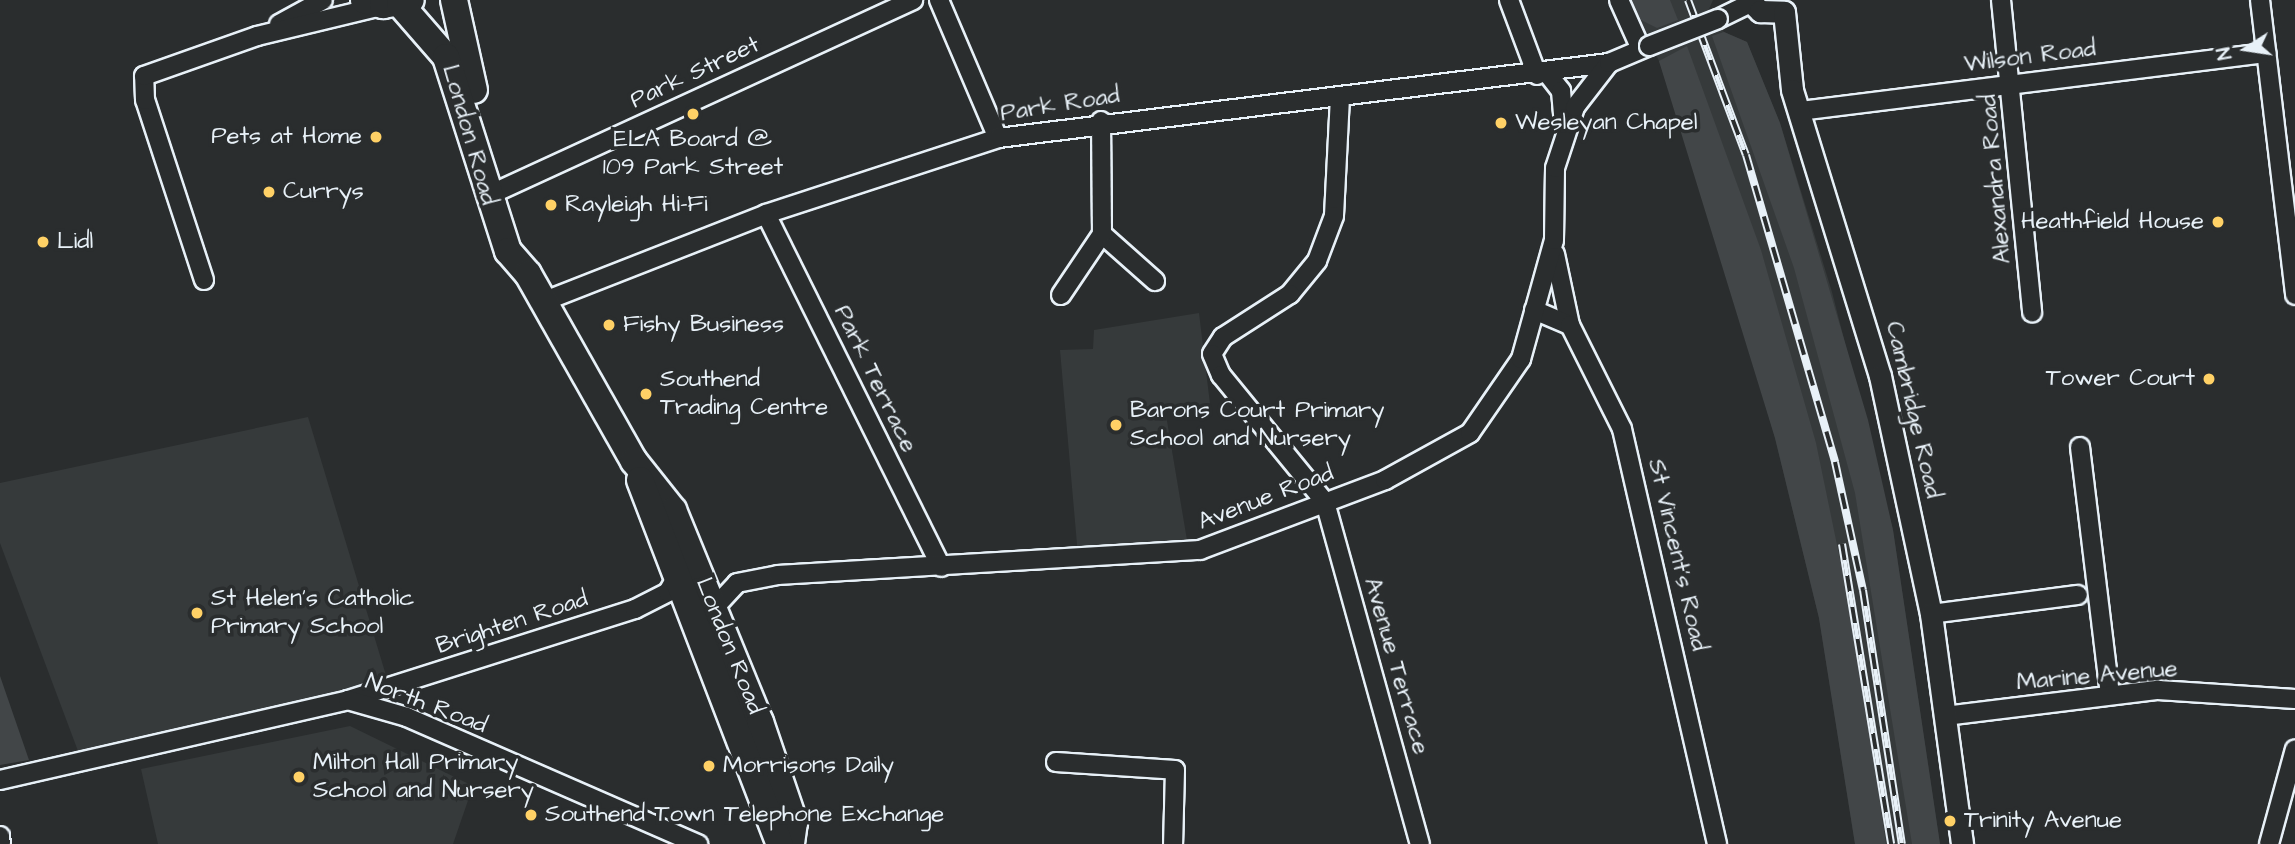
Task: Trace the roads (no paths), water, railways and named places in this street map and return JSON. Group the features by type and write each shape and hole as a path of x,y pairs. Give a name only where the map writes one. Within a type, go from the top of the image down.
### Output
{"main road":[{"name":"London Road","path":"454,0 498,191 528,274"},
{"name":"London Road","path":"389,2 446,57 494,219 634,461 673,510 714,608 791,810 791,844"},
{"name":"London Road","path":"634,461 780,844"}],"street":[{"path":"257,36 323,0"},
{"name":"Park Street","path":"498,191 913,0"},
{"path":"939,0 998,138"},
{"name":"Avenue Road","path":"714,608 737,583 778,576 1200,550 1385,480 1470,433 1521,359 1554,240 1555,168 1563,133 1564,101 1542,74 1508,0"},
{"path":"1619,0 1644,47"},
{"name":"Alexandra Road","path":"2001,0 2012,84 2032,312"},
{"path":"2260,0 2295,295"},
{"path":"204,280 145,100 144,76 257,36 389,2"},
{"path":"1750,2 1759,11 1789,6"},
{"name":"Avenue Road","path":"1563,133 1609,63 1718,19 1750,2"},
{"name":"Cambridge Road","path":"1789,6 1800,111 1880,376 1931,614 1962,844"},
{"name":"Wilson Road","path":"1800,111 2266,52"},
{"name":"Park Road","path":"542,302 766,214 998,138 1101,121 1542,74 1609,63"},
{"path":"1325,502 1221,375 1212,354 1223,337 1290,294 1317,261 1334,216 1340,97"},
{"path":"1061,295 1102,234 1101,121"},
{"name":"Park Terrace","path":"766,214 941,566"},
{"path":"1102,234 1155,281"},
{"name":"St Vincent's Road","path":"1554,240 1557,285 1570,325 1622,429 1717,844"},
{"path":"1534,310 1570,325"},
{"path":"2080,447 2110,694"},
{"name":"Avenue Terrace","path":"1325,502 1420,844"},
{"name":"Brighten Road","path":"348,700 635,610 668,592 678,575"},
{"path":"1931,614 2078,595"},
{"name":"Marine Avenue","path":"1945,716 2158,690 2295,699"},
{"name":"North Road","path":"0,780 348,700 407,717 698,844"},
{"path":"2269,844 2295,749"},
{"path":"1056,762 1175,770 1173,844"},
{"path":"0,836 1,844"}],"railway":[{"path":"1688,0 1746,155 1835,462 1863,590 1902,844"},
{"path":"1842,544 1891,844"}],"place":[{"name":"ELA Board @ 109 Park Street","path":"693,114"},
{"name":"Wesleyan Chapel","path":"1501,123"},
{"name":"Pets at Home","path":"376,137"},
{"name":"Currys","path":"269,192"},
{"name":"Rayleigh Hi-Fi","path":"551,205"},
{"name":"Heathfield House","path":"2218,222"},
{"name":"Lidl","path":"43,242"},
{"name":"Fishy Business","path":"609,325"},
{"name":"Tower Court","path":"2209,379"},
{"name":"Southend Trading Centre","path":"646,394"},
{"name":"Barons Court Primary School and Nursery","path":"1116,425"},
{"name":"St Helen's Catholic Primary School","path":"197,613"},
{"name":"Morrisons Daily","path":"709,766"},
{"name":"Milton Hall Primary School and Nursery","path":"299,777"},
{"name":"Southend Town Telephone Exchange","path":"531,815"},
{"name":"Trinity Avenue","path":"1950,821"}]}
